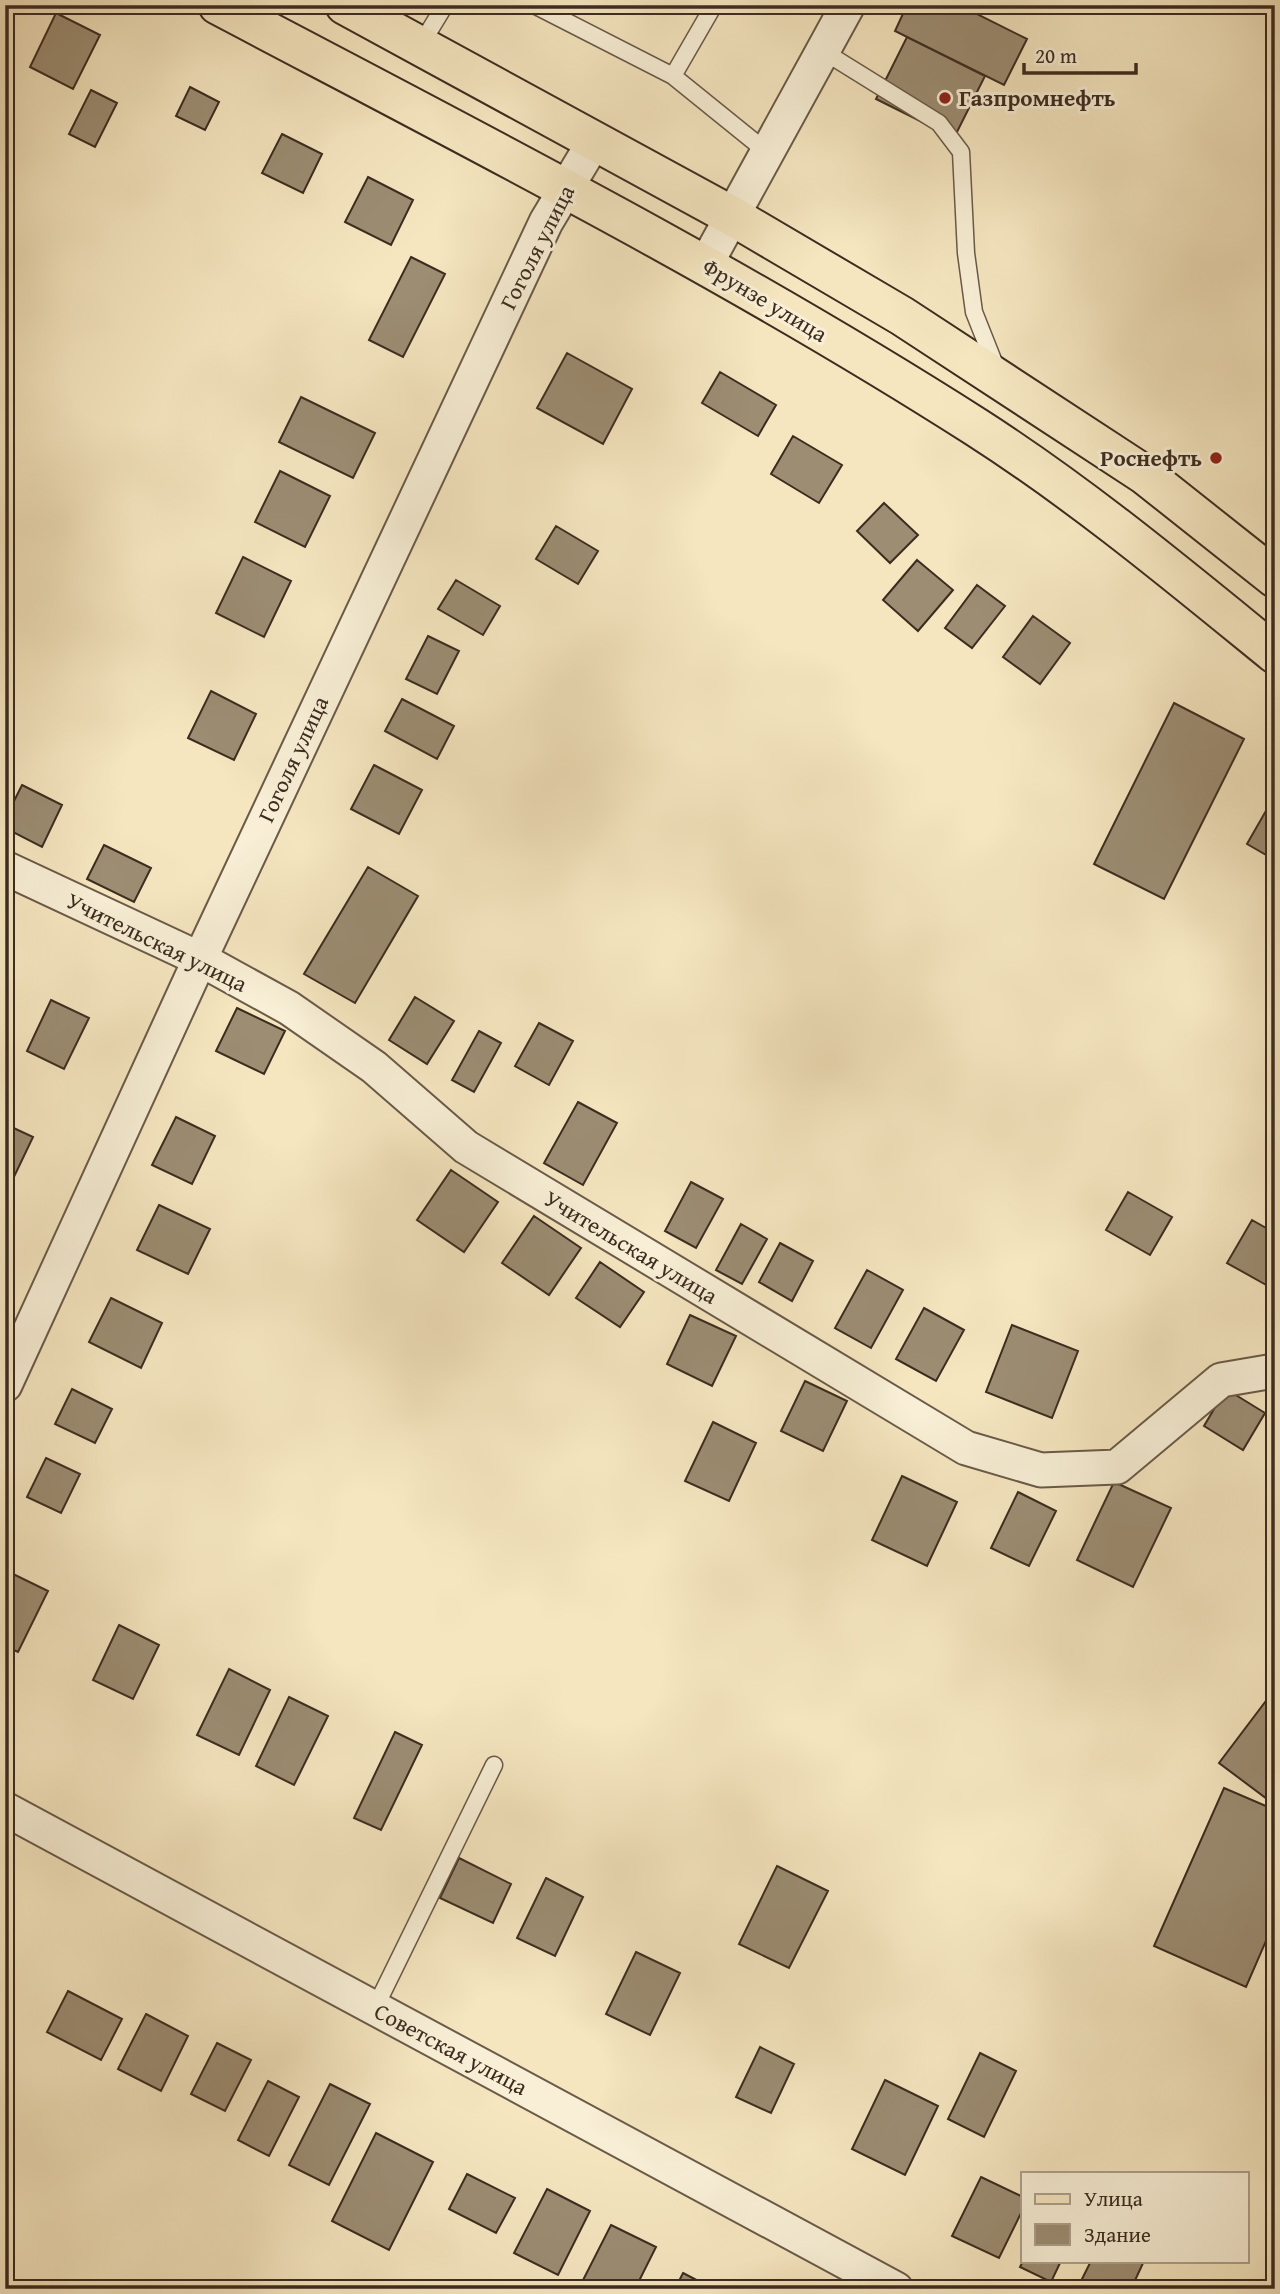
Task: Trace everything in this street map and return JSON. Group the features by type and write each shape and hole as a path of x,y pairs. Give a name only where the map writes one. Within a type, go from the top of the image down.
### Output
{"main road":[{"name":"Фрунзе улица","path":"218,5 705,264 990,436 1115,524 1275,654"},
{"path":"345,5 732,216 1000,377 1145,475 1275,578"}],"street":[{"path":"705,264 848,5"},
{"name":"Гоголя улица","path":"5,1385 200,959 546,222 595,140"},
{"name":"Учительская улица","path":"5,868 200,959 289,1008 374,1067 466,1147 967,1448 1041,1470 1117,1467 1221,1380 1268,1372 1275,1374"},
{"name":"Советская улица","path":"5,1809 896,2289"}],"lane":[{"path":"420,46 445,5"},
{"path":"534,5 673,75 767,152"},
{"path":"673,75 714,5"},
{"path":"823,51 939,123 961,152 966,253 974,312 1000,377"},
{"path":"374,2008 494,1765"}],"building":[{"path":"907,5 959,5 1027,39 1004,85 895,31"},
{"path":"56,13 100,35 73,89 30,67"},
{"path":"907,37 985,76 954,138 876,99"},
{"path":"190,87 219,102 205,130 176,116"},
{"path":"91,90 117,103 95,147 69,134"},
{"path":"282,134 322,154 303,193 262,173"},
{"path":"368,177 413,200 391,245 345,222"},
{"path":"411,257 445,274 403,357 369,340"},
{"path":"567,353 632,389 603,444 537,408"},
{"path":"720,372 776,405 758,436 702,403"},
{"path":"301,397 375,433 353,478 279,442"},
{"path":"793,436 842,465 819,503 771,474"},
{"path":"280,471 330,496 305,547 255,522"},
{"path":"884,503 918,535 890,563 857,531"},
{"path":"556,526 598,551 578,584 536,559"},
{"path":"243,557 291,581 264,637 216,613"},
{"path":"917,560 953,590 918,631 883,600"},
{"path":"456,580 500,606 483,635 438,609"},
{"path":"977,585 1005,606 972,648 945,628"},
{"path":"1033,616 1070,643 1040,684 1003,657"},
{"path":"428,636 459,651 437,694 406,679"},
{"path":"211,691 256,714 234,760 188,738"},
{"path":"402,699 454,726 437,759 385,731"},
{"path":"1174,703 1244,739 1164,899 1094,864"},
{"path":"374,765 422,790 399,834 351,809"},
{"path":"22,785 62,805 42,847 5,828 5,819"},
{"path":"1271,802 1275,804 1275,860 1247,844"},
{"path":"104,845 151,868 134,902 87,879"},
{"path":"368,867 418,896 355,1003 304,974"},
{"path":"415,997 454,1021 427,1064 389,1040"},
{"path":"51,1000 89,1018 64,1069 27,1051"},
{"path":"237,1008 285,1031 264,1074 216,1051"},
{"path":"539,1023 573,1041 549,1085 515,1066"},
{"path":"479,1031 501,1043 474,1092 452,1080"},
{"path":"578,1102 617,1123 583,1185 544,1163"},
{"path":"176,1117 215,1136 192,1184 152,1165"},
{"path":"5,1124 33,1137 13,1179 5,1175"},
{"path":"451,1170 498,1202 464,1252 417,1220"},
{"path":"691,1182 723,1199 696,1248 665,1231"},
{"path":"1128,1192 1172,1217 1150,1255 1106,1230"},
{"path":"159,1205 210,1229 188,1274 137,1250"},
{"path":"534,1216 581,1248 549,1295 502,1263"},
{"path":"1252,1220 1275,1233 1275,1274 1268,1286 1227,1263"},
{"path":"741,1224 767,1239 742,1284 716,1270"},
{"path":"780,1243 813,1261 792,1301 759,1282"},
{"path":"600,1262 644,1292 620,1327 576,1298"},
{"path":"867,1270 903,1290 871,1348 835,1328"},
{"path":"111,1298 162,1323 141,1368 89,1342"},
{"path":"924,1308 964,1330 936,1381 896,1359"},
{"path":"690,1315 736,1336 712,1386 667,1364"},
{"path":"1012,1325 1078,1351 1052,1418 986,1392"},
{"path":"805,1381 847,1401 823,1451 781,1431"},
{"path":"72,1389 112,1409 95,1443 55,1424"},
{"path":"1226,1389 1265,1413 1243,1450 1204,1426"},
{"path":"713,1422 756,1443 729,1501 685,1481"},
{"path":"46,1458 80,1474 61,1513 27,1497"},
{"path":"902,1476 957,1502 927,1566 872,1540"},
{"path":"1114,1482 1171,1508 1133,1587 1077,1560"},
{"path":"1018,1492 1056,1511 1029,1566 991,1548"},
{"path":"11,1573 48,1591 18,1652 5,1646 5,1585"},
{"path":"119,1625 159,1645 133,1699 93,1680"},
{"path":"229,1669 270,1690 239,1755 197,1735"},
{"path":"1275,1689 1275,1805 1219,1763"},
{"path":"289,1697 328,1716 294,1785 256,1766"},
{"path":"395,1732 422,1745 381,1830 354,1818"},
{"path":"1224,1788 1275,1810 1275,1920 1246,1987 1154,1946"},
{"path":"459,1858 511,1884 493,1923 440,1898"},
{"path":"777,1866 828,1891 789,1968 739,1944"},
{"path":"546,1878 583,1897 555,1956 517,1938"},
{"path":"636,1952 680,1973 650,2035 606,2014"},
{"path":"68,1991 122,2019 101,2060 47,2032"},
{"path":"146,2014 188,2036 161,2091 118,2069"},
{"path":"217,2043 251,2060 225,2111 191,2094"},
{"path":"760,2047 794,2064 771,2113 736,2097"},
{"path":"980,2053 1016,2071 984,2137 948,2119"},
{"path":"885,2080 938,2106 905,2175 852,2149"},
{"path":"268,2081 299,2097 269,2156 238,2140"},
{"path":"330,2084 370,2104 329,2185 289,2165"},
{"path":"376,2133 433,2162 389,2250 332,2221"},
{"path":"467,2174 515,2198 496,2233 449,2209"},
{"path":"981,2177 1021,2196 1021,2213 999,2258 952,2236"},
{"path":"547,2189 590,2211 558,2275 514,2253"},
{"path":"611,2225 656,2247 635,2289 587,2289 580,2286"},
{"path":"1022,2262 1061,2262 1051,2282 1020,2267"},
{"path":"1090,2262 1144,2262 1131,2289 1077,2289"},
{"path":"683,2273 714,2289 675,2289"}],"place":[{"name":"Газпромнефть","path":"945,98"},
{"name":"Роснефть","path":"1216,458"}]}
